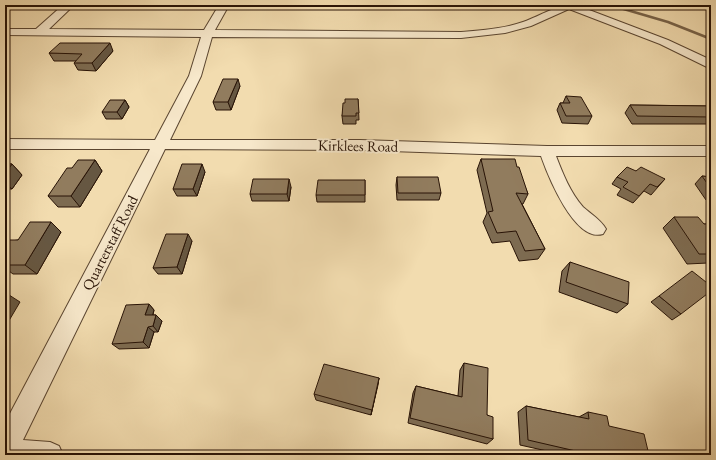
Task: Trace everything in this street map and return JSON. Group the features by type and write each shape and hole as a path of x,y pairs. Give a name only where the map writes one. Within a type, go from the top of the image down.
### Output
{"street":[{"path":"39,32 68,5"},
{"name":"Quarterstaff Road","path":"5,449 195,76 208,33 224,5"},
{"path":"5,32 461,35 501,31 527,24 570,6 664,42 711,65"},
{"name":"Kirklees Road","path":"5,144 360,146 547,151 711,151"},
{"path":"547,151 567,199 586,221 597,229"},
{"path":"5,452 50,455"}],"building":[{"path":"60,43 110,43 92,63 74,63 82,54 49,53"},
{"path":"223,79 238,79 228,102 213,102"},
{"path":"566,96 581,97 592,116 566,116 560,103 570,103"},
{"path":"345,99 358,99 359,113 356,113 356,116 342,116 343,103 345,103"},
{"path":"110,100 125,100 117,112 102,112"},
{"path":"630,105 711,106 711,117 637,116"},
{"path":"481,159 515,159 528,194 516,193 545,249 525,251 516,231 497,233 488,212 493,211"},
{"path":"78,160 95,160 71,196 48,196 67,168 72,168"},
{"path":"5,164 12,164 5,173"},
{"path":"182,164 202,164 193,189 173,189"},
{"path":"627,167 636,171 641,167 665,179 657,187 650,184 639,196 623,187 628,182 617,177"},
{"path":"702,176 711,177 711,189"},
{"path":"397,177 438,177 441,193 398,193"},
{"path":"253,179 289,179 287,194 250,194"},
{"path":"318,180 365,180 365,195 316,195"},
{"path":"674,217 698,217 704,224 711,224 711,254 699,254"},
{"path":"30,222 51,222 25,265 5,265 5,257 7,254 5,254 5,242 7,240 18,240"},
{"path":"166,234 188,234 177,267 153,268"},
{"path":"570,262 629,282 628,304 566,282"},
{"path":"692,271 711,286 711,291 681,314 659,296"},
{"path":"149,304 145,315 156,315 153,326 148,327 143,342 112,344 126,305"},
{"path":"464,363 488,368 487,415 493,417 493,439 410,418 416,386 462,397"},
{"path":"324,364 379,378 372,410 314,394"},
{"path":"526,406 589,419 588,412 607,416 609,426 644,434 649,455 593,455 528,440"}],"waterway":[{"path":"610,5 668,22 711,39"}]}
